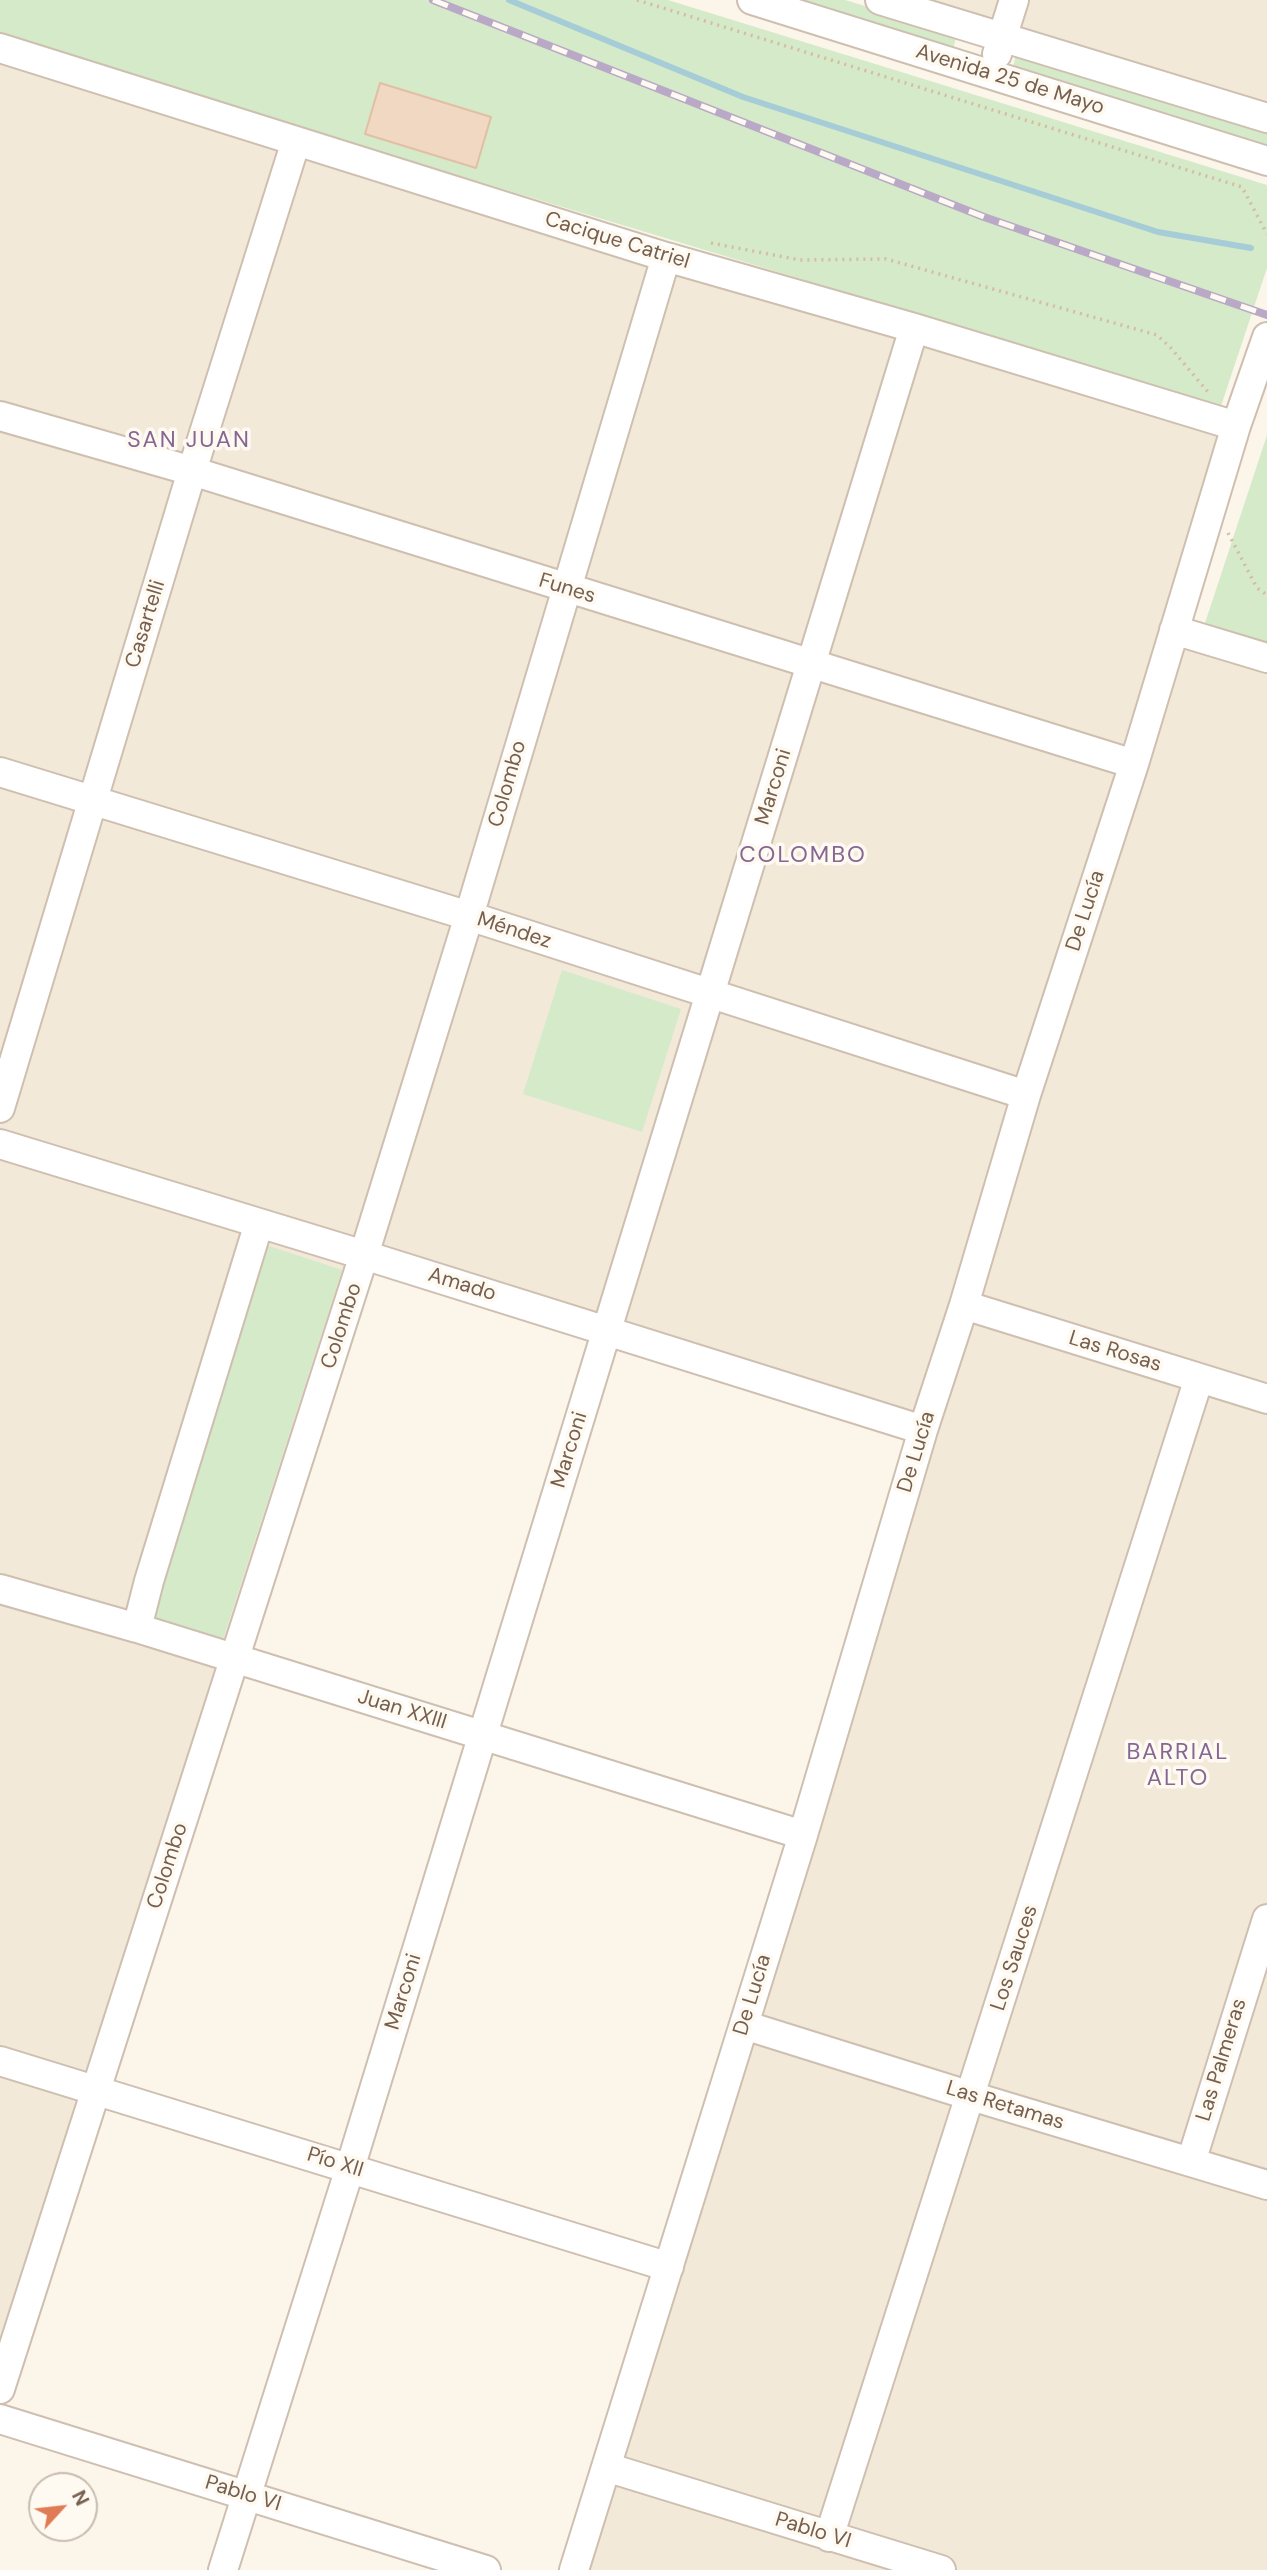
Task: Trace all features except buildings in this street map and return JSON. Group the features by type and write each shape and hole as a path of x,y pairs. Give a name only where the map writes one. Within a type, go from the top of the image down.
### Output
{"street":[{"name":"Avenida 25 de Mayo","path":"752,0 1267,161"},
{"name":"Avenida 25 de Mayo","path":"880,0 1267,118"},
{"path":"991,74 1014,0"},
{"name":"Cacique Catriel","path":"0,48 666,257 914,328 1236,426"},
{"name":"Casartelli","path":"0,1108 192,471 296,141"},
{"name":"Colombo","path":"0,2389 364,1255 469,916 666,257"},
{"name":"Marconi","path":"223,2570 350,2168 914,328"},
{"name":"De Lucía","path":"574,2570 803,1835 1026,1095 1134,764 1236,426 1267,337"},
{"name":"Funes","path":"0,416 192,471 1134,764"},
{"path":"1174,630 1267,658"},
{"name":"Méndez","path":"0,772 469,916 1026,1095"},
{"name":"Amado","path":"0,1144 923,1430"},
{"path":"137,1628 259,1223"},
{"name":"Las Rosas","path":"964,1305 1267,1399"},
{"name":"Los Sauces","path":"829,2537 1199,1378"},
{"name":"Juan XXIII","path":"0,1589 236,1658 803,1835"},
{"name":"Las Palmeras","path":"1191,2162 1267,1919"},
{"name":"Las Retamas","path":"744,2025 1267,2185"},
{"name":"Pío XII","path":"0,2061 669,2267"},
{"name":"Pablo VI","path":"0,2419 486,2570"},
{"name":"Pablo VI","path":"606,2467 941,2570"}],"path":[{"path":"637,0 1242,187 1267,234"},
{"path":"709,243 800,260 886,259 1157,335 1211,397"},
{"path":"1213,503 1257,588 1267,595"}],"shaded area":[{"path":"880,0 1267,0 1267,118"},
{"path":"0,48 1236,426 1174,630 1267,658 1267,2570 574,2570 923,1431 365,1255 0,2389"}],"green space":[{"path":"0,0 668,0 1267,185 1267,268 1221,406 0,37"},
{"path":"791,0 845,0 957,34 953,49"},
{"path":"1016,55 1267,130 1267,147 1012,70"},
{"path":"1267,435 1267,642 1205,623"},
{"path":"562,970 681,1009 642,1132 523,1094"},
{"path":"266,1245 342,1270 222,1642 145,1617"}],"waterway":[{"path":"509,0 743,97 1158,232 1251,248"}],"railway":[{"path":"433,0 984,217 1267,315"}],"district":[{"name":"SAN JUAN","path":"189,441"},
{"name":"COLOMBO","path":"803,856"},
{"name":"BARRIAL ALTO","path":"1178,1766"}]}
